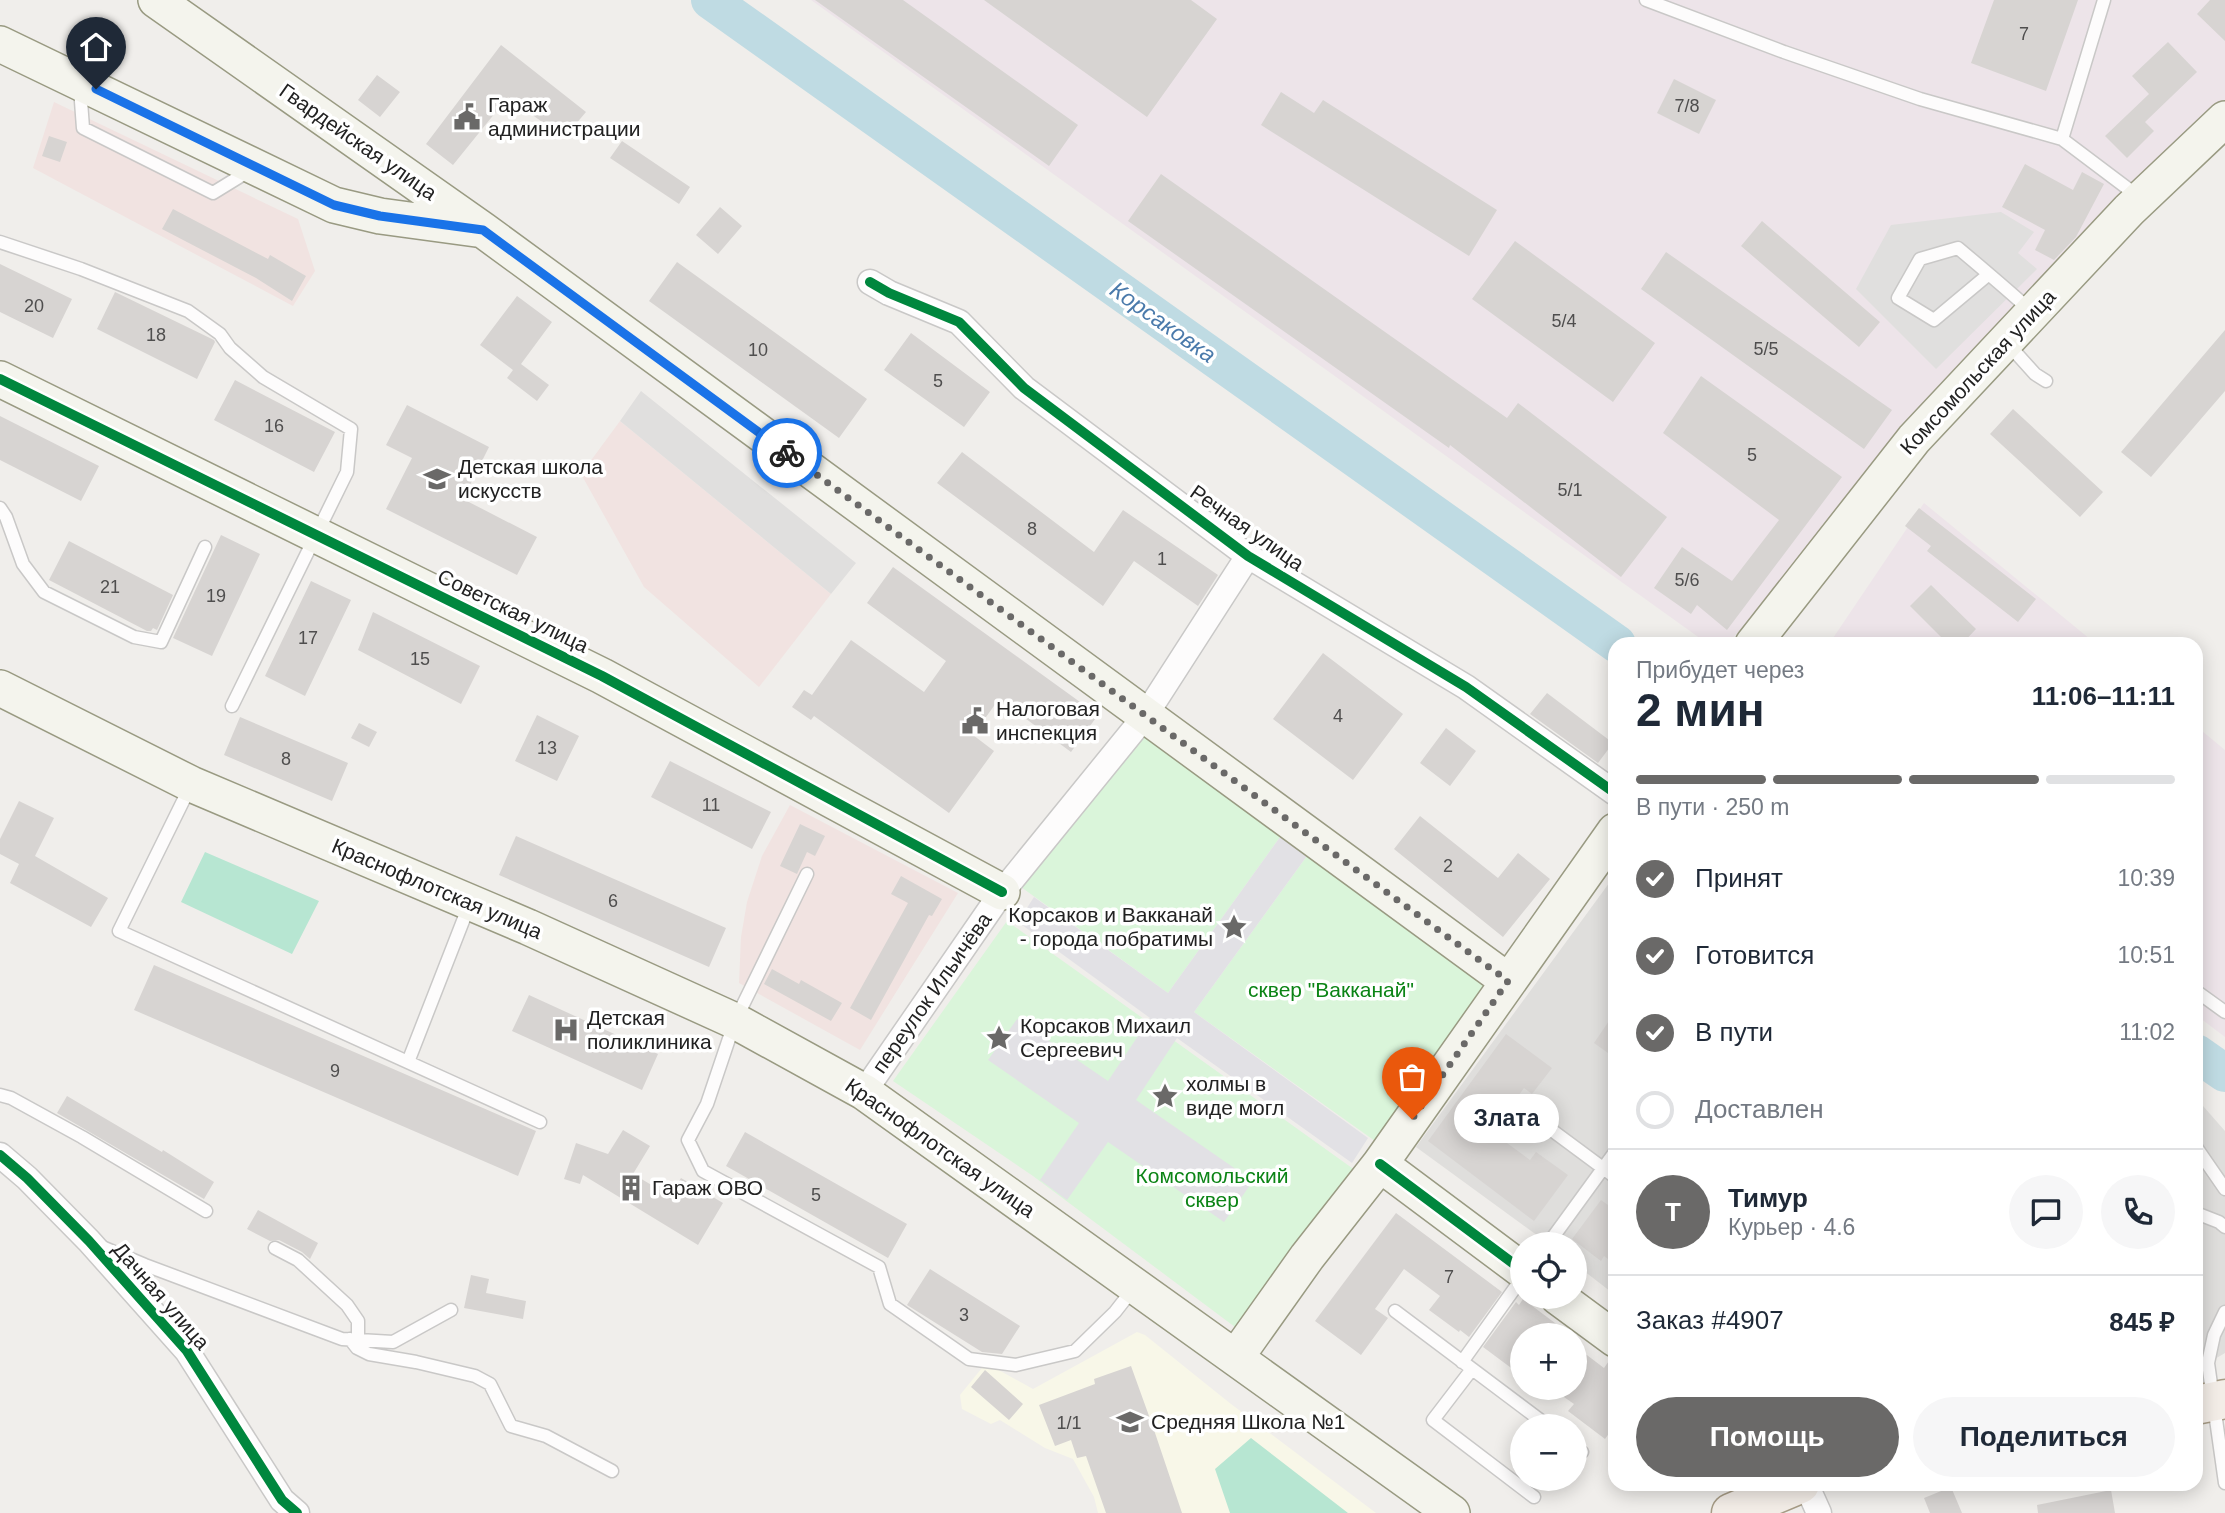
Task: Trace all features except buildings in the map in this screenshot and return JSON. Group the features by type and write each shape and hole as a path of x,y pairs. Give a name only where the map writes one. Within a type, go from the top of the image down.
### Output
{"main road":[{"name":"Гвардейская улица","path":"156,0 483,230 1508,981"},
{"path":"0,44 334,205 380,216 483,230"},
{"name":"Комсомольская улица","path":"1758,637 1914,439 2141,198 2225,119"},
{"name":"Советская улица","path":"0,379 602,676 1002,892"},
{"name":"Краснофлотская улица","path":"0,688 191,784 470,903 735,1021 864,1092 1452,1513"},
{"path":"1236,1357 1307,1257 1380,1164 1608,841"},
{"path":"1380,1164 1510,1261"},
{"path":"1574,1309 1608,1334"},
{"path":"1731,1513 1783,1491"}],"street":[{"name":"Речная улица","path":"870,282 889,293 959,322 1024,388 1248,556 1466,687 1608,788"},
{"name":"переулок Ильичёва","path":"864,1092 1002,892 1145,716 1248,556"},
{"name":"Дачная улица","path":"0,1154 89,1241 187,1351 282,1500 297,1513"},
{"path":"1809,1491 1819,1513"}],"lane":[{"path":"1646,0 1920,99 2062,139 2141,198"},
{"path":"2062,139 2104,0"},
{"path":"0,242 81,269 188,311 220,334 230,348 263,377 351,429 347,472 232,706"},
{"path":"1989,274 1934,320 1898,299 1920,259 1958,248 1989,274 2033,312"},
{"path":"2005,341 2035,374 2046,381"},
{"path":"0,508 6,517 23,564 44,592 134,637 161,642 205,547"},
{"path":"191,784 119,932 540,1122"},
{"path":"807,874 735,1021 707,1104 688,1140 703,1171 879,1267 890,1304 969,1359 1016,1365 1074,1351 1115,1312 1135,1286"},
{"path":"408,1062 470,903"},
{"path":"2203,996 2225,1012"},
{"path":"0,1095 12,1098 82,1137 206,1211"},
{"path":"1530,1114 1608,1172"},
{"path":"2203,1157 2225,1189"},
{"path":"1557,1232 1608,1162"},
{"path":"2203,1216 2225,1227"},
{"path":"89,1241 145,1265 342,1339 393,1342 452,1310"},
{"path":"275,1248 298,1260 347,1305 358,1321 354,1340 357,1348 369,1354 416,1362 482,1380 490,1384 511,1426 545,1436 612,1471"},
{"path":"1510,1297 1433,1420 1534,1497"},
{"path":"1395,1311 1532,1414"},
{"path":"2225,1312 2214,1335 2208,1363 2225,1483"}],"shaded area":[{"path":"811,0 2225,0 2225,124 2033,312 1733,637 1698,637"},
{"path":"54,102 298,219 315,271 293,306 33,168"},
{"path":"2001,212 2034,232 2018,253 2037,269 1936,369 1856,289 1891,225"},
{"path":"641,391 856,563 831,594 620,421"},
{"path":"620,421 831,594 759,687 644,587 581,474"},
{"path":"1924,503 2087,637 1834,637"},
{"path":"2203,732 2225,750 2225,1037 2203,1020"},
{"path":"790,805 958,893 860,1050 739,983 741,937 747,902 762,856"},
{"path":"1283,833 1309,853 1194,1012 1368,1138 1352,1163 1177,1038 1136,1100 1253,1181 1224,1222 1108,1142 1067,1200 1040,1180 1079,1123 988,1060 1017,1019 1108,1081 1150,1018 1018,922 1034,897 1168,993"},
{"path":"1608,885 1608,1290 1587,1273 1587,1232 1533,1232 1416,1147"},
{"path":"2203,1106 2225,1131 2225,1353 2203,1364"},
{"name":"Средняя Школа №1","path":"1137,1332 1145,1335 1231,1404 1376,1513 1098,1513 1094,1497 1073,1459 1045,1448 1000,1420 991,1424 962,1409 960,1395 986,1363 1033,1389"}],"green space":[{"path":"1142,731 1283,833 1168,993 1021,887"},
{"path":"205,852 319,901 292,954 181,902"},
{"name":"сквер \"Вакканай\"","path":"1309,853 1491,986 1375,1141 1194,1012"},
{"name":"Комсомольский сквер","path":"1007,921 1359,1173 1243,1333 1033,1176 893,1081"},
{"path":"1251,1438 1348,1513 1230,1513 1215,1469"}],"waterway":[{"name":"Корсаковка","path":"710,0 1608,638"},
{"name":"Корсаковка","path":"2203,1058 2225,1073"}],"cycle path":[{"path":"870,282 889,293 959,322 1024,388 1248,556 1466,687 1608,788"},
{"path":"0,379 602,676 1002,892"},
{"path":"0,1155 27,1178 89,1241 187,1351 282,1500 297,1513"},
{"path":"1380,1164 1510,1261"}],"way so far":[{"path":"787,453 1508,981 1412,1119"}],"place":[{"name":"Гараж администрации","path":"467,117"},
{"name":"Детская школа искусств","path":"437,479"},
{"name":"Налоговая инспекция","path":"975,721"},
{"name":"Корсаков и Вакканай - города побратимы","path":"1234,927"},
{"name":"Детская поликлиника","path":"566,1030"},
{"name":"Корсаков Михаил Сергеевич","path":"999,1038"},
{"name":"холмы в виде могл","path":"1165,1096"},
{"name":"Злата","path":"1412,1119"},
{"name":"Гараж ОВО","path":"631,1188"},
{"name":"Средняя Школа №1","path":"1130,1422"}],"route":[{"path":"96,89 334,205 380,216 483,230 787,453"}]}
